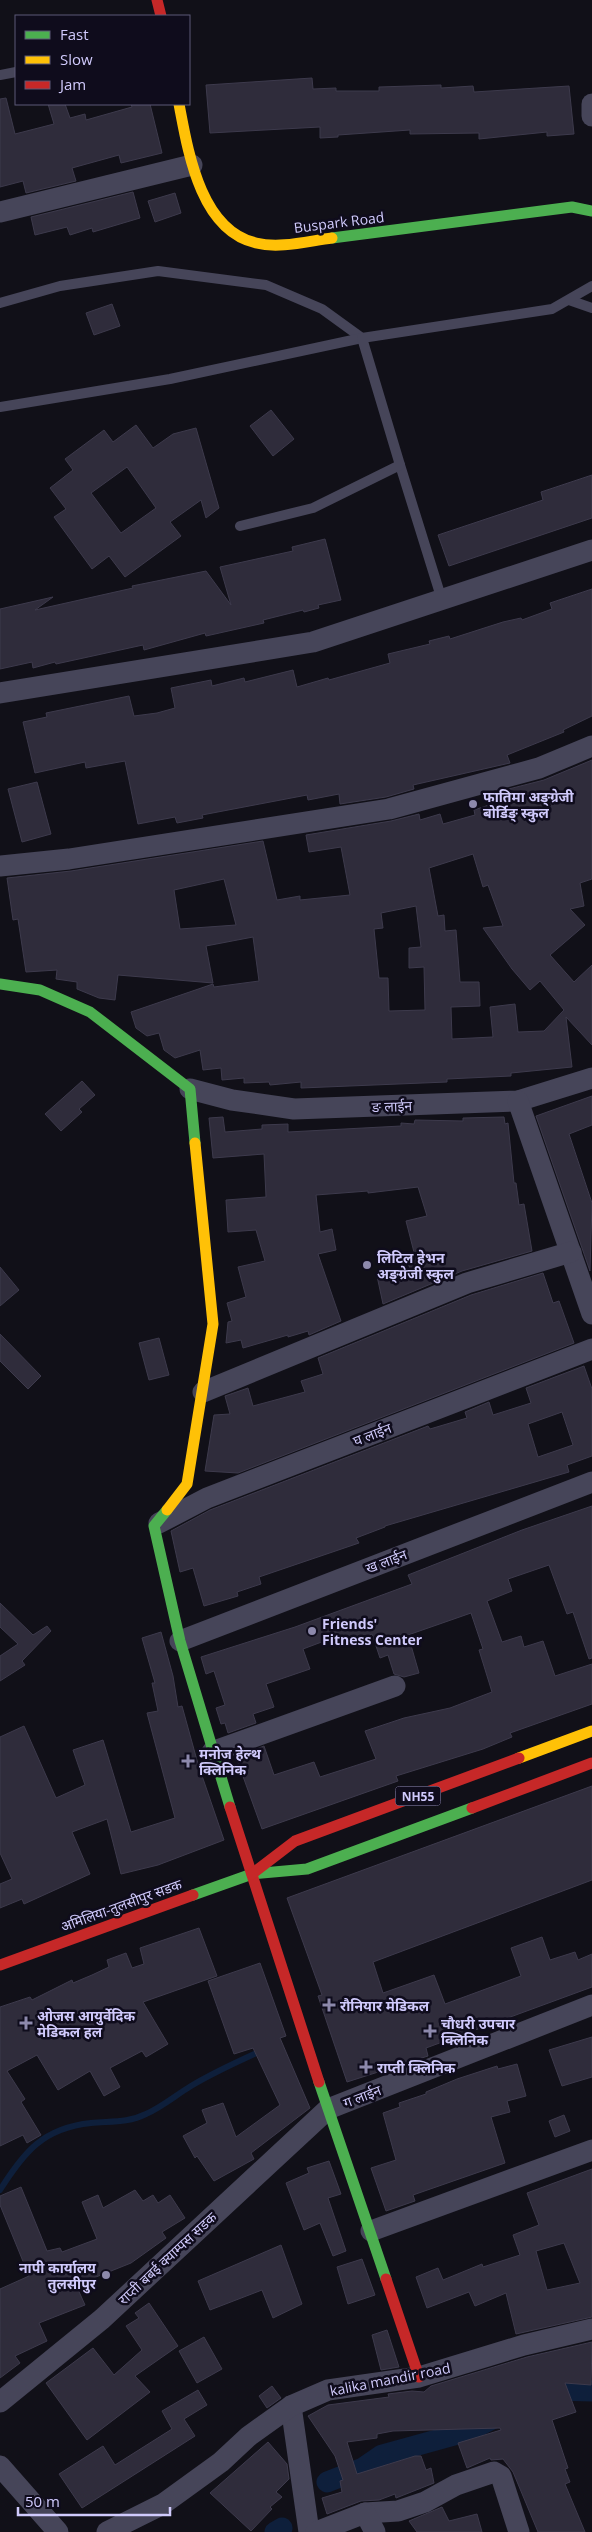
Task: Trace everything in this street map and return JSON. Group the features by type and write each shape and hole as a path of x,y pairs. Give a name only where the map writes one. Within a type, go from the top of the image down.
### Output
{"street":[{"path":"157,0 161,15"},
{"path":"592,104 592,116"},
{"name":"Buspark Road","path":"179,105 192,165 203,194 216,216 232,231 253,243 275,245 572,207 592,211"},
{"path":"0,212 192,165"},
{"path":"0,693 313,642 592,550"},
{"path":"0,866 69,859 389,809 539,768 592,746"},
{"path":"0,984 40,990 90,1012 190,1089 213,1324 188,1484 154,1526 180,1641 212,1752 328,2109 419,2377"},
{"name":"ङ लाईन","path":"190,1089 232,1100 294,1109 518,1101 592,1078"},
{"path":"518,1101 592,1314"},
{"path":"202,1392 467,1283 571,1252"},
{"name":"घ लाईन","path":"154,1526 207,1498 592,1349"},
{"name":"ख लाईन","path":"180,1641 592,1482"},
{"path":"212,1752 395,1686"},
{"name":"NH55","path":"252,1874 295,1841 592,1731"},
{"name":"NH55","path":"252,1874 307,1870 592,1762"},
{"name":"अमिलिया-तुलसीपुर सडक","path":"0,1965 252,1874"},
{"name":"ग लाईन","path":"328,2109 592,2005"},
{"name":"राप्ती बबई क्याम्पस सडक","path":"0,2402 102,2319 328,2109"},
{"path":"371,2232 592,2150"},
{"name":"kalika mandir road","path":"107,2532 164,2504 221,2462 248,2436 291,2406 328,2390 419,2377 524,2345 592,2329"},
{"path":"291,2406 310,2532"},
{"path":"0,2466 58,2532"},
{"path":"316,2532 365,2513 398,2511 425,2502 456,2485 494,2472 501,2476 519,2532"},
{"path":"365,2513 375,2532"}],"lane":[{"path":"0,75 15,72"},
{"path":"0,302 60,286 158,271 266,285 322,309 362,338 442,600"},
{"path":"0,407 170,379 362,338 552,309 592,286"},
{"path":"569,300 592,308"},
{"path":"240,526 313,508 400,465"}],"building":[{"path":"312,78 313,89 336,88 336,91 379,91 379,87 441,85 441,88 473,86 474,92 569,86 574,134 547,136 547,132 479,139 479,133 410,134 410,130 320,138 320,127 210,133 206,85"},
{"path":"6,98 15,134 54,124 48,105 65,105 70,118 85,114 86,120 132,107 131,105 150,105 162,153 121,163 119,155 72,168 76,181 26,193 23,181 0,187 0,99"},
{"path":"133,192 140,218 93,232 92,228 70,235 67,227 35,235 31,217"},
{"path":"175,193 181,213 155,222 148,201"},
{"path":"112,304 120,326 94,335 86,313"},
{"path":"271,410 294,439 273,456 250,426"},
{"path":"136,425 153,448 173,434 196,428 219,508 206,518 201,500 170,522 181,536 125,577 109,556 92,569 54,517 66,509 50,488 73,470 65,459 104,430 113,442","holes":["127,467 156,508 121,533 91,493"]},
{"path":"592,475 592,518 449,566 438,535 543,500 541,492"},
{"path":"325,539 341,600 318,605 319,608 304,612 303,610 263,620 264,623 206,636 205,633 144,650 143,645 33,668 32,662 0,669 0,609 53,597 35,610 133,588 132,586 206,571 231,605 220,567 293,551 292,547"},
{"path":"592,589 592,716 563,730 564,732 507,755 510,763 413,785 414,789 386,797 340,804 339,794 308,800 307,795 202,815 203,818 177,823 175,817 138,824 125,761 86,768 85,762 35,773 23,722 47,717 46,713 129,696 134,716 157,713 175,708 171,688 211,680 212,686 244,678 245,682 293,670 297,687 328,678 329,680 390,663 388,654 430,644 429,641 449,636 450,639 503,622 521,618 522,620 552,609 550,603"},
{"path":"592,760 592,879 580,883 584,906 570,909 585,925 550,955 574,982 592,965 592,1045 566,1017 572,1067 511,1073 511,1076 447,1079 447,1082 301,1088 301,1082 270,1085 269,1082 244,1083 244,1078 222,1080 221,1068 203,1070 200,1050 175,1058 164,1050 159,1033 147,1036 136,1028 131,1012 213,984 214,987 259,981 253,937 206,946 213,983 118,975 115,1000 99,998 77,989 77,982 56,979 57,970 26,972 18,919 13,920 7,878 71,871 263,841 277,900 300,896 300,900 350,895 341,847 309,852 306,835 391,821 419,814 420,820 440,814 443,824 475,815 474,810 504,800 501,791 544,780","holes":["473,854 483,887 488,885 503,926 483,928 512,969 530,990 540,981 564,1010 544,1031 518,1032 515,1004 490,1007 493,1037 452,1039 451,1007 480,1006 479,982 460,982 456,930 445,931 444,915 438,916 429,868","224,879 236,925 180,929 174,890","416,906 421,947 409,948 409,968 424,967 425,1010 389,1011 388,978 379,978 374,929 383,928 381,913"]},
{"path":"37,782 51,834 22,842 8,789"},
{"path":"82,1081 95,1095 79,1109 82,1112 61,1131 45,1114"},
{"path":"592,1096 592,1125 569,1134 592,1203 590,1271 536,1116"},
{"path":"223,1117 225,1132 262,1129 262,1125 288,1124 288,1132 401,1126 401,1123 414,1124 415,1120 463,1121 463,1118 504,1117 505,1124 508,1123 514,1183 516,1183 519,1205 524,1204 532,1251 462,1271 383,1304 377,1276 410,1269 408,1262 416,1260 406,1221 427,1216 418,1187 368,1193 368,1191 316,1195 320,1232 332,1229 336,1250 318,1254 341,1321 309,1335 308,1331 243,1348 241,1340 226,1343 228,1322 232,1321 227,1303 246,1297 238,1267 265,1261 256,1230 228,1232 226,1200 266,1197 264,1154 213,1158 209,1118"},
{"path":"0,1267 19,1290 0,1306"},
{"path":"543,1273 553,1303 559,1301 574,1343 238,1473 205,1471 214,1415 230,1414 225,1396 248,1388 253,1406 305,1392 301,1381 323,1374 318,1358 471,1295"},
{"path":"0,1334 41,1376 28,1389 0,1361"},
{"path":"159,1338 169,1375 149,1380 139,1343"},
{"path":"584,1366 592,1389 592,1456 567,1465 569,1472 385,1526 356,1538 359,1543 259,1577 261,1584 237,1592 238,1596 204,1606 193,1568 180,1572 171,1531 210,1510 428,1426 430,1429 467,1418 465,1412 489,1402 493,1415 531,1403 526,1388","holes":["562,1412 573,1445 538,1457 528,1424"]},
{"path":"592,1506 592,1658 589,1659 573,1612 567,1614 549,1565 508,1579 512,1591 487,1601 502,1642 521,1636 524,1647 543,1641 555,1676 592,1664 592,1704 510,1733 512,1737 483,1749 396,1776 398,1781 262,1829 236,1757 264,1746 274,1775 314,1762 320,1777 376,1759 365,1731 404,1718 450,1708 492,1692 479,1650 483,1649 471,1613 408,1635 419,1673 404,1677 394,1674 388,1655 380,1658 372,1634 339,1647 335,1637 303,1649 310,1669 266,1684 274,1707 253,1714 256,1723 228,1733 225,1723 221,1724 216,1708 225,1705 214,1671 206,1674 201,1657 295,1627 412,1584 408,1575 522,1530"},
{"path":"0,1603 33,1635 47,1626 51,1631 22,1661 25,1665 0,1681 0,1656 18,1644 0,1627"},
{"path":"161,1632 173,1676 178,1707 182,1706 198,1764 224,1840 158,1865 121,1874 107,1819 72,1832 90,1874 24,1904 22,1899 0,1908 0,1884 12,1879 0,1853 0,1737 24,1726 56,1798 85,1785 73,1750 103,1740 131,1832 175,1818 147,1713 158,1711 152,1683 155,1683 142,1638"},
{"path":"592,1786 592,1880 373,1962 383,1993 434,1975 445,2004 521,1976 511,1948 542,1937 550,1960 575,1952 578,1960 592,1954 592,1987 426,2048 428,2056 347,2082 318,1996 322,1995 287,1898"},
{"path":"199,1928 217,1976 143,2002 168,2044 146,2057 142,2051 110,2068 120,2087 104,2096 90,2071 58,2090 37,2055 7,2071 25,2099 21,2102 41,2135 27,2143 23,2135 0,2146 0,2007 30,1997 32,2000 72,1980 73,1983 92,1975 109,1967 107,1960 126,1953 132,1968 144,1964 140,1948"},
{"path":"260,1963 286,2036 280,2038 310,2108 251,2153 254,2159 214,2181 197,2156 195,2158 183,2136 207,2123 202,2110 223,2103 236,2137 280,2105 253,2048 234,2054 208,1981"},
{"path":"592,2037 592,2077 562,2086 549,2050"},
{"path":"517,2064 526,2096 507,2101 510,2112 491,2117 505,2163 413,2195 415,2201 386,2211 371,2168 396,2160 383,2113 400,2107 399,2103 426,2094 426,2092 457,2079 497,2066 498,2069"},
{"path":"564,2115 570,2131 555,2137 549,2121"},
{"path":"329,2161 341,2194 328,2198 346,2251 333,2256 320,2223 304,2230 286,2183 309,2173 307,2168"},
{"path":"592,2169 592,2317 516,2334 506,2293 475,2306 469,2292 427,2308 416,2277 438,2268 443,2280 482,2264 483,2267 520,2255 513,2235 539,2225 527,2193","holes":["564,2243 580,2283 547,2290 536,2251"]},
{"path":"21,2187 47,2251 60,2248 62,2252 97,2239 82,2202 98,2195 103,2208 135,2190 143,2201 153,2195 158,2203 170,2195 185,2218 162,2232 166,2238 131,2263 76,2285 85,2305 39,2323 47,2341 15,2356 20,2363 0,2378 0,2289 29,2276 0,2205 0,2196"},
{"path":"281,2245 302,2304 273,2318 262,2290 210,2310 198,2281"},
{"path":"362,2259 375,2295 348,2304 337,2267"},
{"path":"149,2303 178,2346 135,2376 150,2392 87,2440 46,2383 93,2348 114,2375 142,2350 126,2326 139,2318 135,2313"},
{"path":"387,2330 399,2367 381,2370 372,2335"},
{"path":"204,2337 222,2369 197,2383 179,2351"},
{"path":"592,2342 591,2385 565,2383 576,2412 552,2420 568,2468 565,2469 570,2482 565,2484 585,2532 538,2532 513,2472 503,2459 491,2460 490,2458 467,2468 458,2443 501,2430 500,2428 393,2431 377,2434 377,2438 347,2442 357,2474 415,2456 421,2456 426,2470 431,2468 434,2483 396,2498 395,2494 379,2500 361,2501 327,2514 322,2498 342,2492 340,2481 343,2480 335,2456 308,2416 328,2405 389,2397 388,2394 412,2391 424,2392 431,2386 527,2357"},
{"path":"272,2386 281,2398 267,2408 259,2396"},
{"path":"198,2390 207,2405 184,2419 195,2436 82,2508 59,2474 103,2446 115,2465 172,2429 162,2411"},
{"path":"268,2442 287,2464 289,2479 276,2492 282,2497 270,2507 272,2509 251,2531 210,2493"},
{"path":"442,2507 449,2521 477,2514 482,2532 417,2532 409,2521"}],"waterway":[{"path":"0,2190 27,2153 47,2136 74,2126 139,2117 158,2108 209,2076 263,2050"},
{"path":"541,2394 554,2390 592,2391"},
{"path":"327,2482 363,2468 382,2455 469,2431 498,2416"},
{"path":"275,2532 282,2528"}],"traffic: fast":[{"path":"332,238 572,207 592,211"},
{"path":"0,984 40,990 90,1012 190,1089 195,1143"},
{"path":"167,1510 154,1526 180,1641 230,1807"},
{"path":"193,1895 252,1874 307,1869 472,1808"},
{"path":"319,2082 386,2279"}],"traffic: slow":[{"path":"179,105 187,144 200,186 209,206 222,222 237,235 265,245 284,245 332,238"},
{"path":"167,1510 187,1484 213,1324 195,1143"},
{"path":"519,1758 592,1731"}],"traffic: jam":[{"path":"157,0 161,15"},
{"path":"252,1874 295,1841 519,1758"},
{"path":"472,1808 592,1763"},
{"path":"230,1807 319,2082"},
{"path":"0,1965 193,1895"},
{"path":"386,2279 419,2377"}],"place":[{"name":"फातिमा अङ्‍ग्रेजी बोर्डिङ् स्कुल","path":"473,804"},
{"name":"लिटिल हेभन अङ्‍ग्रेजी स्कुल","path":"367,1265"},
{"name":"Friends' Fitness Center","path":"312,1631"},
{"name":"मनोज हेल्थ क्लिनिक","path":"188,1761"},
{"name":"रौनियार मेडिकल","path":"329,2005"},
{"name":"ओजस आयुर्वेदिक मेडिकल हल","path":"26,2023"},
{"name":"चौधरी उपचार क्लिनिक","path":"430,2031"},
{"name":"राप्ती क्लिनिक","path":"366,2067"},
{"name":"नापी कार्यालय तुलसीपुर","path":"106,2275"}]}
